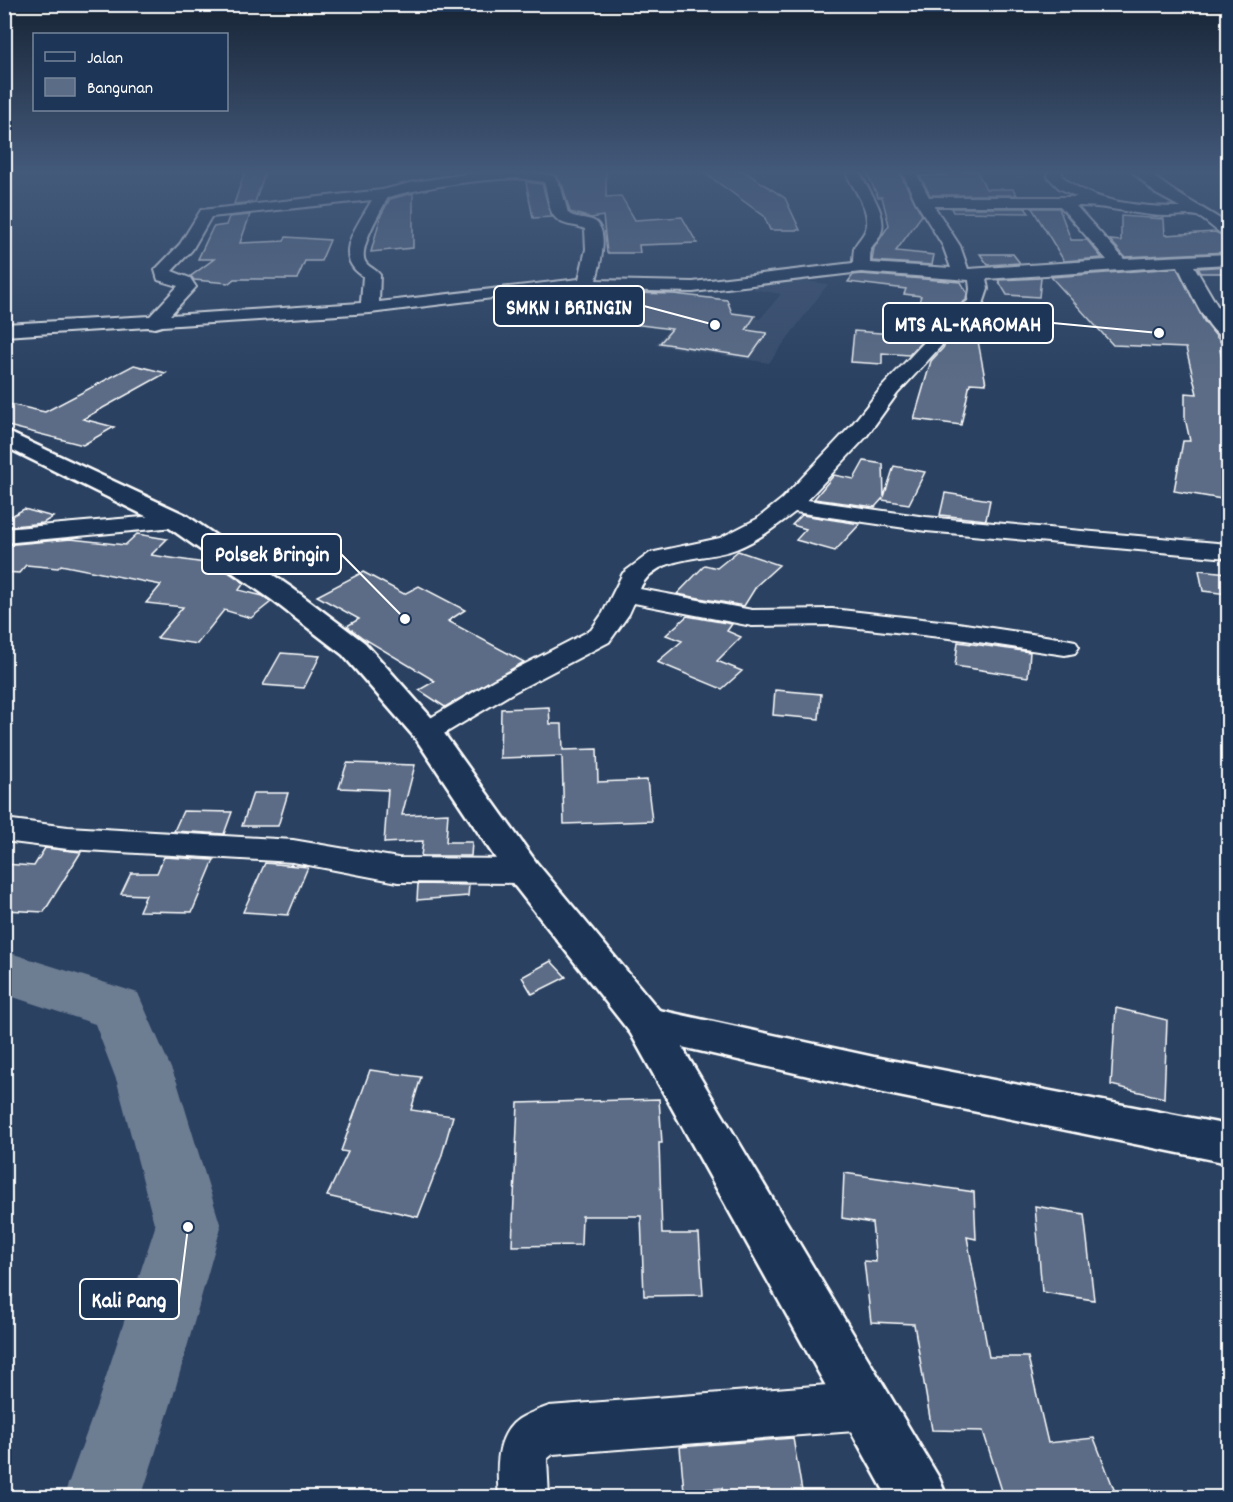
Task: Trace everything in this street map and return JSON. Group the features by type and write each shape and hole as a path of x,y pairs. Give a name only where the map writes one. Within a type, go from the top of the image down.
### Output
{"street":[{"path":"155,322 160,313 187,284 165,276 163,270 189,241"},
{"path":"358,241 356,258 358,264 372,275 370,308"},
{"path":"586,284 594,260 596,241"},
{"path":"861,267 862,245 866,241"},
{"path":"427,732 504,686 600,636 616,614 632,578 659,558 727,544 765,524 790,504 858,432 890,390 934,342 942,329 976,303 979,289 948,241"},
{"path":"1100,241 1120,264"},
{"path":"4,330 370,308 540,286 722,285 861,267 969,275 1228,259"},
{"path":"1183,261 1217,322 1228,335"},
{"path":"4,437 177,521 282,594 354,649 427,732 523,871 646,1023 919,1497"},
{"path":"790,504 926,524 1228,551"},
{"path":"4,536 177,521"},
{"path":"625,594 752,618 832,617 958,631 1065,647"},
{"path":"4,830 68,838 292,851 398,870 523,871"},
{"path":"646,1023 874,1074 1228,1144"},
{"path":"524,1497 522,1457 528,1442 535,1435 549,1430 868,1406"}],"shaded area":[{"path":"779,278 828,284 769,363 655,345 668,330 581,317 687,309 760,319 781,294 752,289 760,281 774,283"}],"building":[{"path":"206,241 241,241 240,243 330,241 321,261 305,261 297,279 234,279 229,283 194,280 191,276 214,259 198,259"},
{"path":"374,241 413,241 413,248 371,252"},
{"path":"606,241 696,241 697,243 639,245 640,253 607,253"},
{"path":"879,241 903,241 896,251 934,255 932,265 872,261 874,248"},
{"path":"1052,241 1088,241 1102,258 1064,261"},
{"path":"1111,241 1228,241 1228,252 1125,257"},
{"path":"980,254 1013,254 1020,263 988,265"},
{"path":"1228,266 1228,273 1201,273 1198,268"},
{"path":"1177,268 1204,321 1227,350 1220,350 1228,385 1228,500 1174,491 1183,441 1190,441 1185,418 1185,393 1197,394 1186,348 1113,345 1051,277"},
{"path":"853,275 961,282 967,293 966,300 934,323 925,338 909,355 882,353 882,364 851,362 854,331 908,335 921,296 904,294 906,289 848,282"},
{"path":"1041,278 1039,297 1007,295 998,280"},
{"path":"591,292 674,294 727,300 732,313 755,316 746,330 767,333 750,357 660,343 672,329 570,316"},
{"path":"979,312 996,341 978,341 986,384 970,383 961,425 914,419 931,361 943,348 951,334"},
{"path":"134,365 166,373 83,419 114,427 83,445 4,425 4,403 45,412"},
{"path":"864,461 883,464 884,497 894,466 925,472 909,504 882,500 883,498 875,507 814,499 834,475 854,479"},
{"path":"945,493 990,500 986,520 940,515"},
{"path":"24,509 53,517 43,523 4,527 4,520"},
{"path":"802,515 860,524 835,551 796,540 806,529 792,525"},
{"path":"137,534 167,539 151,555 218,565 244,583 239,590 263,596 271,602 251,618 224,610 197,644 157,638 183,607 146,603 161,585 61,565 58,568 26,565 19,573 4,572 4,545 71,539 125,545"},
{"path":"738,551 779,565 757,585 744,606 677,594 705,565 717,568"},
{"path":"1199,570 1228,573 1228,594 1203,591"},
{"path":"363,572 404,594 419,586 465,610 448,621 524,662 445,707 419,690 435,681 363,638 347,626 359,619 317,596"},
{"path":"687,616 732,624 727,631 741,637 717,661 742,671 722,689 657,662 682,641 666,635"},
{"path":"958,642 1030,652 1028,677 955,666"},
{"path":"281,653 320,656 304,688 263,685"},
{"path":"775,690 821,694 819,719 773,715"},
{"path":"549,707 550,724 562,724 563,750 597,749 598,782 647,780 652,821 564,824 562,756 500,758 501,709"},
{"path":"347,763 415,765 402,815 448,813 446,842 472,842 471,856 421,856 423,841 384,843 388,790 339,788"},
{"path":"253,793 288,793 278,826 242,826"},
{"path":"183,811 232,812 224,834 174,831"},
{"path":"45,848 81,852 44,912 4,910 4,864 34,866"},
{"path":"164,857 214,860 192,912 139,911 146,895 121,894 131,873 157,873"},
{"path":"265,863 308,867 288,915 243,912"},
{"path":"418,884 469,885 468,896 417,900"},
{"path":"551,961 566,977 532,994 522,977"},
{"path":"1116,1008 1167,1020 1164,1098 1111,1085"},
{"path":"370,1070 421,1077 411,1110 453,1116 441,1158 418,1217 327,1196 348,1152 341,1151"},
{"path":"659,1099 662,1143 659,1143 662,1234 699,1234 703,1295 644,1296 641,1216 582,1216 581,1245 512,1246 518,1103"},
{"path":"844,1173 974,1192 976,1239 967,1237 989,1357 1028,1357 1048,1443 1094,1438 1117,1497 1004,1497 983,1431 932,1430 914,1324 871,1322 864,1261 876,1262 872,1223 842,1218"},
{"path":"1035,1206 1084,1214 1094,1300 1042,1292"},
{"path":"793,1438 803,1497 723,1497 722,1488 684,1491 680,1447"}],"waterway":[{"path":"4,972 118,1009 147,1082 188,1227 134,1404 102,1498"}],"place":[{"name":"SMKN 1 BRINGIN","path":"715,325"},
{"name":"MTS AL-KAROMAH","path":"1159,333"},
{"name":"Polsek Bringin","path":"405,619"},
{"name":"Kali Pang","path":"188,1227"}]}
